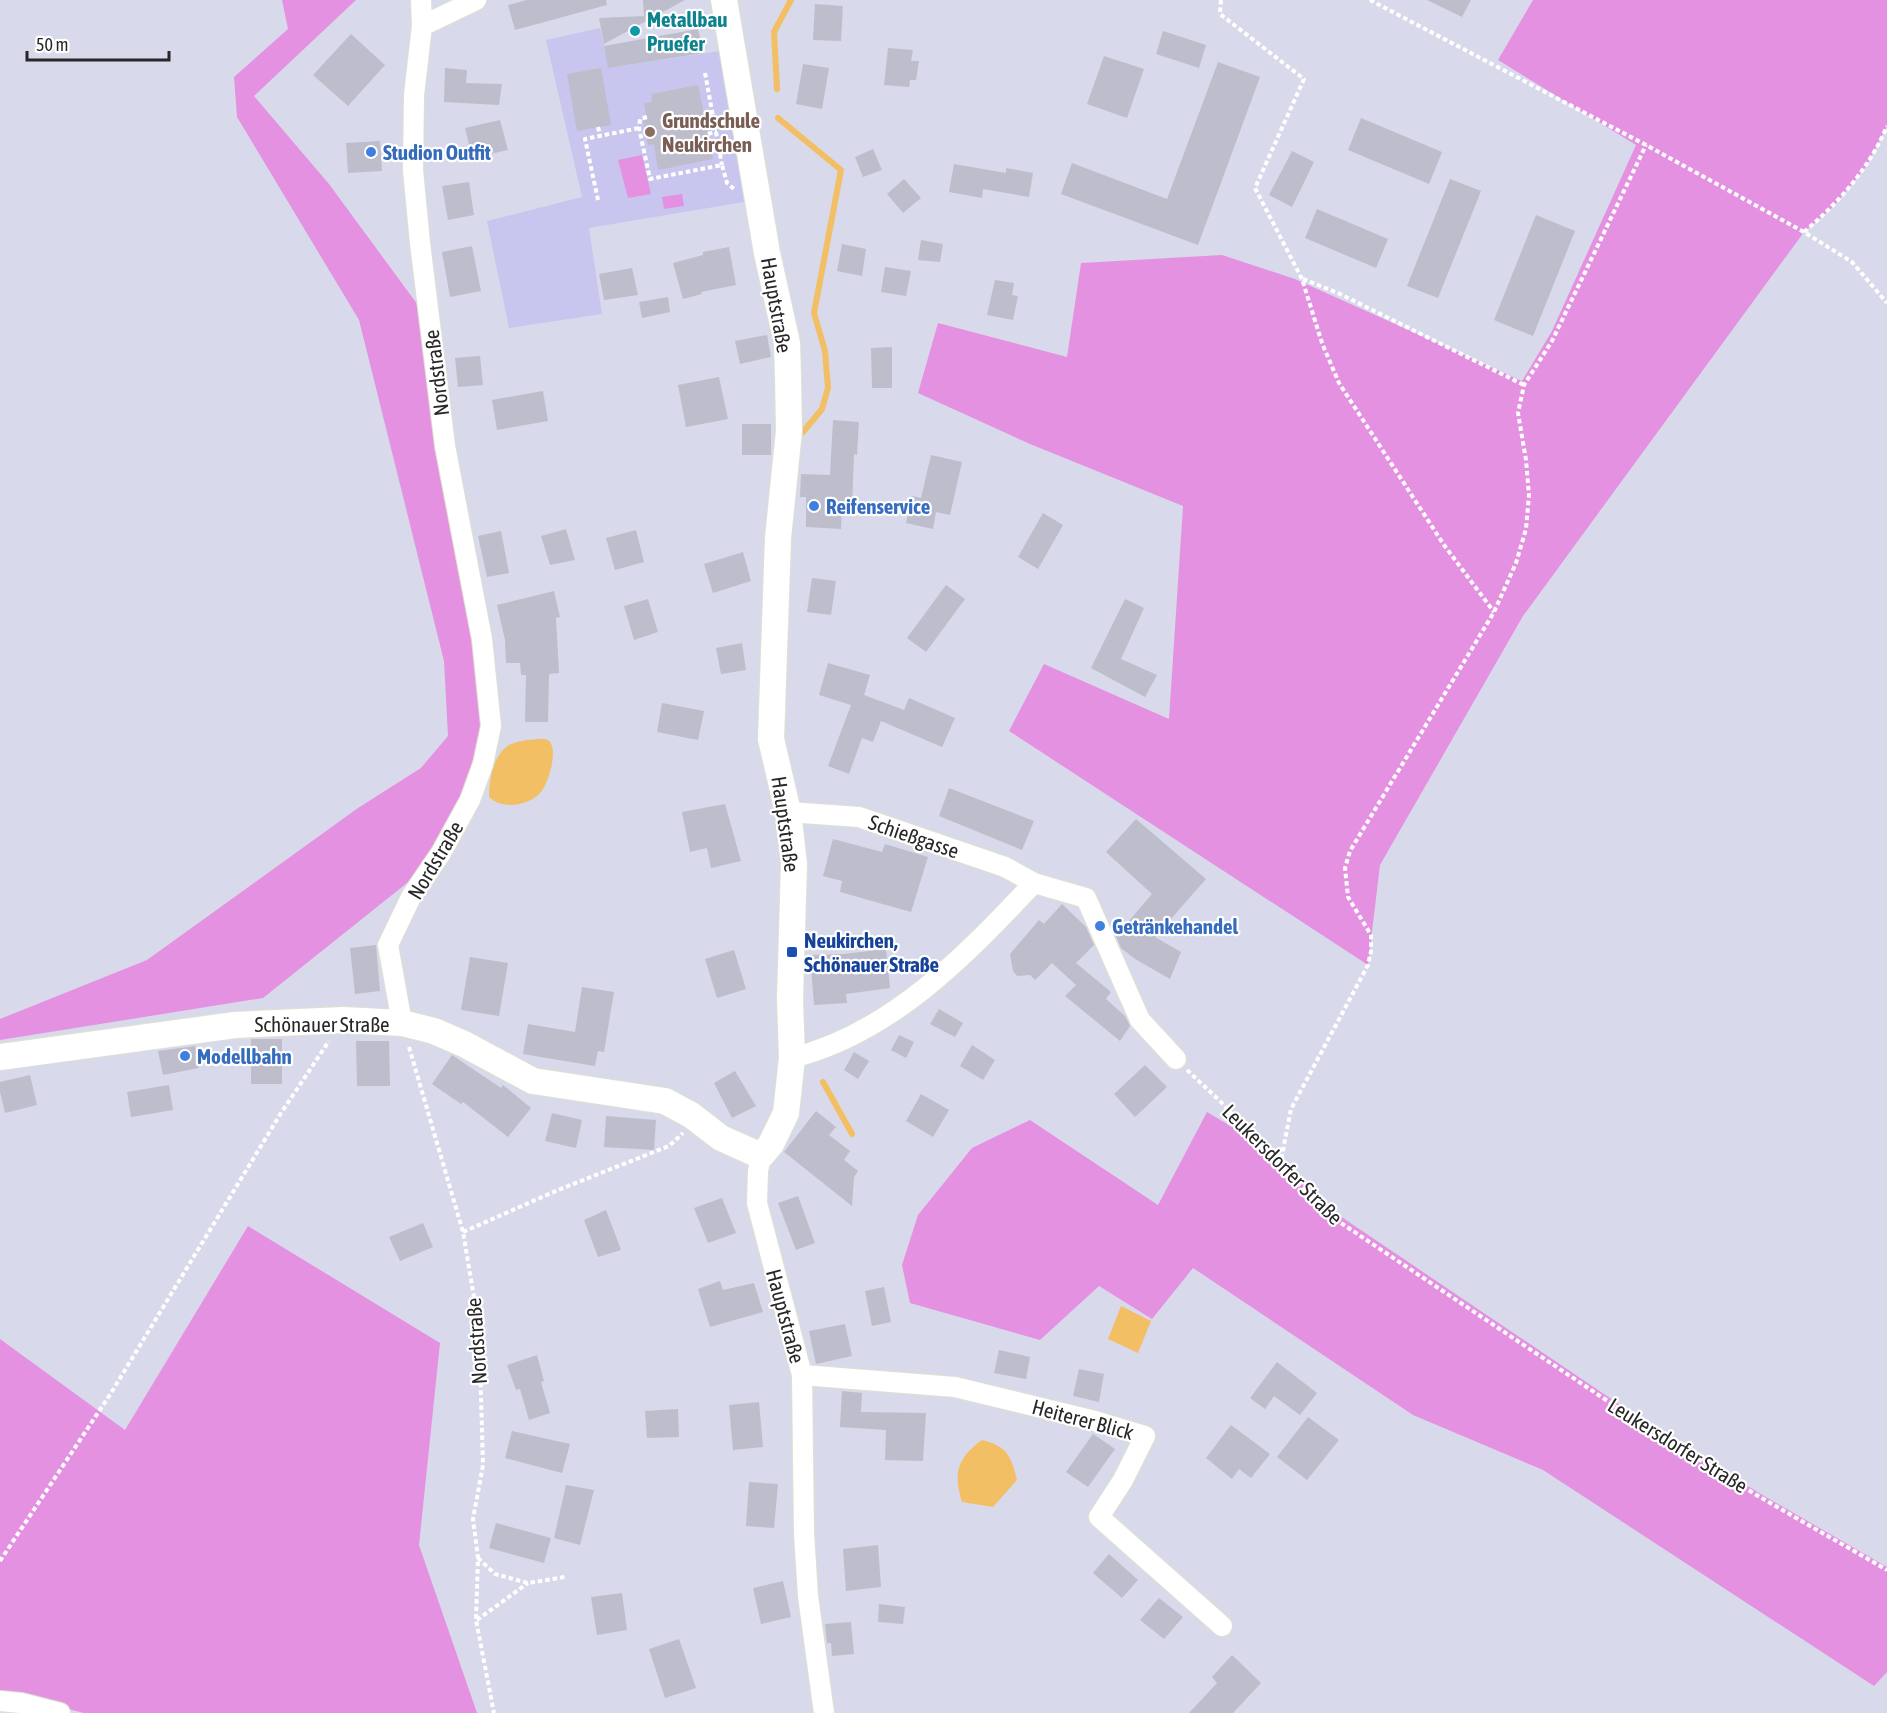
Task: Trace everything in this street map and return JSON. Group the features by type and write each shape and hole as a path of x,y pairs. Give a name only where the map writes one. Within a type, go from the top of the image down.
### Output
{"street":[{"name":"Nordstraße","path":"402,1023 388,945 411,897 441,853 470,800 483,764 491,726 482,639 445,447 419,233 414,170 414,95 422,26 421,0"},
{"path":"422,26 476,0"},
{"name":"Hauptstraße","path":"724,0 767,253 787,343 789,431 778,538 771,739 788,812 794,864 790,999 792,1058 786,1113 771,1143 761,1156 757,1203 802,1375 804,1533 808,1596 824,1713"},
{"name":"Schießgasse","path":"788,812 859,818 1005,867 1034,883"},
{"path":"792,1058 816,1052 867,1028 917,995 979,941 1034,883 1086,898 1140,1020 1176,1059"},
{"name":"Schönauer Straße","path":"0,1057 235,1025 343,1020 402,1023 434,1031 464,1044 532,1081 665,1101 721,1138 761,1156"},
{"name":"Heiterer Blick","path":"802,1375 955,1387 1095,1420 1145,1436 1123,1480 1100,1517 1222,1626"},
{"path":"0,1701 21,1703 60,1713"}],"path":[{"path":"1221,0 1220,14 1304,79 1255,188 1302,279 1322,343 1339,383 1444,545 1494,612"},
{"path":"1370,0 1646,145 1804,232 1852,262 1887,303"},
{"path":"705,74 722,165 727,183 733,189"},
{"path":"647,117 640,119 639,128 650,179 722,165"},
{"path":"1804,232 1833,207 1865,168 1887,126"},
{"path":"598,127 600,135"},
{"path":"598,200 585,139 639,128"},
{"path":"708,134 717,131"},
{"path":"1280,1166 1292,1109 1368,965 1371,935 1348,897 1345,868 1350,851 1494,612 1516,563 1527,529 1529,495 1518,413 1524,385 1552,341 1646,145"},
{"path":"1302,279 1338,293 1524,385"},
{"path":"0,1561 111,1393 281,1113 343,1020"},
{"name":"Nordstraße","path":"402,1023 463,1232 479,1328 483,1465 473,1519 478,1558 476,1620 494,1713"},
{"name":"Leukersdorfer Straße","path":"1176,1059 1335,1219 1636,1420 1758,1496 1887,1570"},
{"path":"463,1232 558,1190 669,1146 697,1120"},
{"path":"478,1558 495,1575 528,1583 565,1576"},
{"path":"476,1620 528,1583"}],"shaded area":[{"path":"282,0 356,0 254,96 329,184 423,312 478,638 483,726 466,797 422,871 263,998 0,1040 0,1019 147,960 358,808 421,768 448,736 444,661 359,320 237,117 234,77 288,29"},
{"path":"1533,0 1887,0 1887,126 1865,168 1833,207 1804,232 1523,616 1380,865 1368,965 1009,731 1044,664 1169,719 1183,506 1030,444 918,393 938,323 1067,357 1081,263 1222,255 1295,279 1522,381 1552,331 1636,145 1498,60"},
{"name":"Grundschule Neukirchen","path":"600,28 606,54 621,66 720,51 744,202 589,228 602,314 509,328 487,221 582,197 546,40"},
{"path":"642,155 651,194 628,198 618,160"},
{"path":"682,194 684,206 664,209 662,197"},
{"path":"537,739 549,741 553,753 544,788 536,797 523,803 508,805 494,801 489,797 490,783 499,755 509,745"},
{"path":"1207,1112 1282,1157 1343,1218 1638,1417 1759,1493 1887,1567 1887,1672 1874,1686 1543,1470 1413,1415 1193,1268 1152,1319 1099,1286 1040,1340 910,1303 902,1265 918,1215 972,1148 1030,1120 1158,1205"},
{"path":"248,1226 440,1343 419,1545 477,1713 84,1713 20,1697 0,1695 0,1339 125,1430"},
{"path":"1121,1306 1151,1321 1138,1353 1108,1339"},
{"path":"982,1440 997,1445 1007,1453 1013,1464 1017,1480 993,1507 962,1502 959,1492 958,1474 962,1460"}],"building":[{"path":"527,0 606,0 607,5 515,30 508,5"},
{"path":"643,0 685,0 604,44 599,18 644,16"},
{"path":"1427,0 1471,0 1462,17"},
{"path":"815,4 843,6 841,41 813,40"},
{"path":"698,29 704,53 608,68 604,46"},
{"path":"1163,31 1206,45 1199,68 1156,54"},
{"path":"351,34 385,65 348,106 313,75"},
{"path":"888,48 913,50 911,61 919,61 916,80 910,80 909,87 884,85"},
{"path":"1104,56 1144,69 1127,118 1087,104"},
{"path":"1218,62 1260,77 1198,245 1061,194 1072,163 1167,199"},
{"path":"803,64 829,68 822,109 796,104"},
{"path":"445,68 467,70 466,83 502,84 499,105 444,102"},
{"path":"601,68 611,125 577,131 567,74"},
{"path":"698,85 713,159 658,170 654,144 648,145 643,120 647,119 644,103 652,102 651,94"},
{"path":"1361,118 1442,152 1429,184 1348,150"},
{"path":"500,120 508,150 472,158 465,128"},
{"path":"380,141 382,171 348,173 346,143"},
{"path":"873,149 882,170 863,177 855,157"},
{"path":"1292,151 1314,162 1292,207 1269,195"},
{"path":"954,164 1006,173 1006,168 1033,173 1029,197 983,189 982,198 949,192"},
{"path":"904,179 921,198 903,213 887,194"},
{"path":"1450,179 1481,191 1438,298 1407,286"},
{"path":"469,182 474,215 448,220 442,186"},
{"path":"1317,209 1388,239 1376,268 1305,238"},
{"path":"1536,215 1575,231 1533,336 1494,320"},
{"path":"921,240 943,244 940,262 918,260"},
{"path":"842,244 866,249 862,276 837,271"},
{"path":"472,246 481,291 450,297 442,252"},
{"path":"729,247 736,285 701,292 702,294 683,299 673,263 703,255 703,252"},
{"path":"885,267 911,271 906,296 881,292"},
{"path":"632,268 638,295 604,300 599,274"},
{"path":"995,280 1014,283 1012,295 1018,296 1013,320 987,315"},
{"path":"668,297 670,312 642,318 639,302"},
{"path":"767,335 771,357 740,364 735,341"},
{"path":"892,347 892,388 872,388 871,348"},
{"path":"480,356 483,385 458,387 455,358"},
{"path":"719,377 728,419 686,427 678,385"},
{"path":"543,391 548,421 497,430 492,400"},
{"path":"833,420 859,422 857,455 854,454 852,509 842,508 841,529 806,527 806,497 800,497 801,474 830,475"},
{"path":"742,424 771,424 771,455 742,455"},
{"path":"931,455 962,462 950,515 936,512 933,529 906,523 912,496 921,498"},
{"path":"1043,513 1063,525 1038,569 1018,557"},
{"path":"566,529 575,560 550,565 541,536"},
{"path":"636,530 644,562 615,570 606,538"},
{"path":"501,531 509,573 487,577 478,536"},
{"path":"743,552 751,581 713,593 704,564"},
{"path":"812,578 836,581 831,615 807,612"},
{"path":"946,585 965,599 926,652 907,638"},
{"path":"554,591 560,617 556,618 559,673 549,674 548,722 525,722 526,675 521,675 520,663 506,663 505,640 497,605"},
{"path":"648,599 658,632 634,640 624,606"},
{"path":"1125,599 1144,608 1121,659 1157,675 1145,697 1091,668"},
{"path":"742,643 746,670 721,674 716,648"},
{"path":"828,663 870,675 864,695 904,710 909,698 955,718 942,747 881,721 873,742 862,738 849,774 828,766 851,705 819,695"},
{"path":"662,703 704,711 698,740 657,732"},
{"path":"949,788 1034,821 1022,850 939,816"},
{"path":"725,804 741,861 711,868 707,848 690,852 682,812"},
{"path":"1136,819 1206,879 1155,937 1181,952 1170,979 1135,959 1121,948 1116,936 1152,894 1106,852"},
{"path":"833,839 882,852 885,844 928,857 911,912 840,892 842,881 823,876"},
{"path":"1062,904 1086,927 1094,945 1076,963 1111,992 1106,999 1125,1016 1130,1026 1120,1041 1065,996 1076,985 1052,963 1035,980 1030,975 1017,976 1013,971 1010,954 1039,920 1044,924"},
{"path":"376,945 380,991 355,994 350,948"},
{"path":"886,949 890,988 846,994 847,1003 814,1005 810,955"},
{"path":"734,950 746,989 717,998 705,959"},
{"path":"470,957 508,963 499,1016 461,1010"},
{"path":"582,987 614,992 604,1052 598,1051 595,1066 523,1054 528,1024 575,1032"},
{"path":"939,1009 963,1023 955,1037 930,1024"},
{"path":"899,1035 914,1042 906,1058 891,1050"},
{"path":"251,1039 282,1039 282,1084 251,1084"},
{"path":"356,1041 389,1041 390,1086 357,1086"},
{"path":"972,1045 995,1060 983,1080 960,1066"},
{"path":"195,1046 199,1068 163,1075 158,1051"},
{"path":"854,1052 869,1061 858,1079 844,1070"},
{"path":"452,1055 501,1088 503,1085 531,1108 508,1137 463,1102 461,1104 432,1084"},
{"path":"1145,1065 1167,1087 1135,1117 1114,1094"},
{"path":"735,1071 756,1106 732,1118 714,1083"},
{"path":"30,1075 37,1105 5,1113 0,1082"},
{"path":"169,1085 173,1110 131,1117 127,1092"},
{"path":"921,1094 949,1110 933,1137 906,1121"},
{"path":"816,1111 836,1127 829,1135 850,1151 844,1160 858,1171 854,1177 852,1206 784,1152"},
{"path":"552,1113 582,1120 576,1148 545,1141"},
{"path":"606,1116 656,1120 654,1150 604,1147"},
{"path":"798,1196 815,1243 796,1250 778,1203"},
{"path":"722,1198 736,1233 708,1243 694,1208"},
{"path":"606,1210 621,1250 598,1257 584,1220"},
{"path":"423,1223 433,1247 400,1261 389,1237"},
{"path":"720,1281 723,1290 754,1283 763,1312 710,1327 698,1289"},
{"path":"884,1287 891,1322 872,1326 865,1291"},
{"path":"845,1324 852,1356 816,1364 809,1331"},
{"path":"999,1350 1030,1357 1026,1379 994,1373"},
{"path":"537,1355 544,1381 541,1382 550,1413 529,1420 520,1389 516,1390 507,1365"},
{"path":"1277,1362 1317,1393 1300,1415 1274,1396 1265,1409 1250,1398"},
{"path":"1079,1369 1104,1374 1099,1402 1073,1396"},
{"path":"842,1391 862,1393 861,1412 926,1413 923,1461 885,1460 886,1430 840,1427"},
{"path":"759,1402 763,1447 733,1450 729,1405"},
{"path":"678,1409 679,1437 647,1438 645,1411"},
{"path":"1308,1417 1339,1440 1307,1480 1277,1457"},
{"path":"1231,1425 1270,1454 1251,1478 1239,1469 1232,1479 1206,1458"},
{"path":"512,1431 570,1444 562,1473 505,1458"},
{"path":"1093,1434 1115,1449 1088,1487 1066,1472"},
{"path":"749,1482 778,1484 774,1528 746,1526"},
{"path":"566,1485 594,1490 580,1545 554,1538"},
{"path":"496,1523 551,1538 544,1563 489,1548"},
{"path":"878,1545 881,1587 846,1591 843,1549"},
{"path":"1109,1554 1138,1580 1122,1598 1093,1573"},
{"path":"783,1581 791,1617 761,1624 753,1588"},
{"path":"622,1593 627,1630 597,1635 591,1597"},
{"path":"1159,1598 1183,1617 1164,1639 1140,1620"},
{"path":"879,1604 905,1607 903,1624 878,1622"},
{"path":"851,1622 854,1654 832,1656 831,1643 827,1643 825,1624"},
{"path":"679,1639 696,1688 665,1698 649,1649"},
{"path":"1232,1655 1261,1683 1233,1713 1189,1713 1217,1683 1212,1677"}],"waterway":[{"path":"777,89 774,32 791,0"},
{"path":"778,118 841,170 814,313 825,351 828,388 822,409 803,432"},
{"path":"823,1082 852,1134"}],"place":[{"name":"Metallbau Pruefer","path":"635,31"},
{"name":"Grundschule Neukirchen","path":"650,132"},
{"name":"Studion Outfit","path":"371,152"},
{"name":"Reifenservice","path":"814,506"},
{"name":"Getränkehandel","path":"1100,926"},
{"name":"Neukirchen, Schönauer Straße","path":"792,952"},
{"name":"Modellbahn","path":"185,1056"}]}
